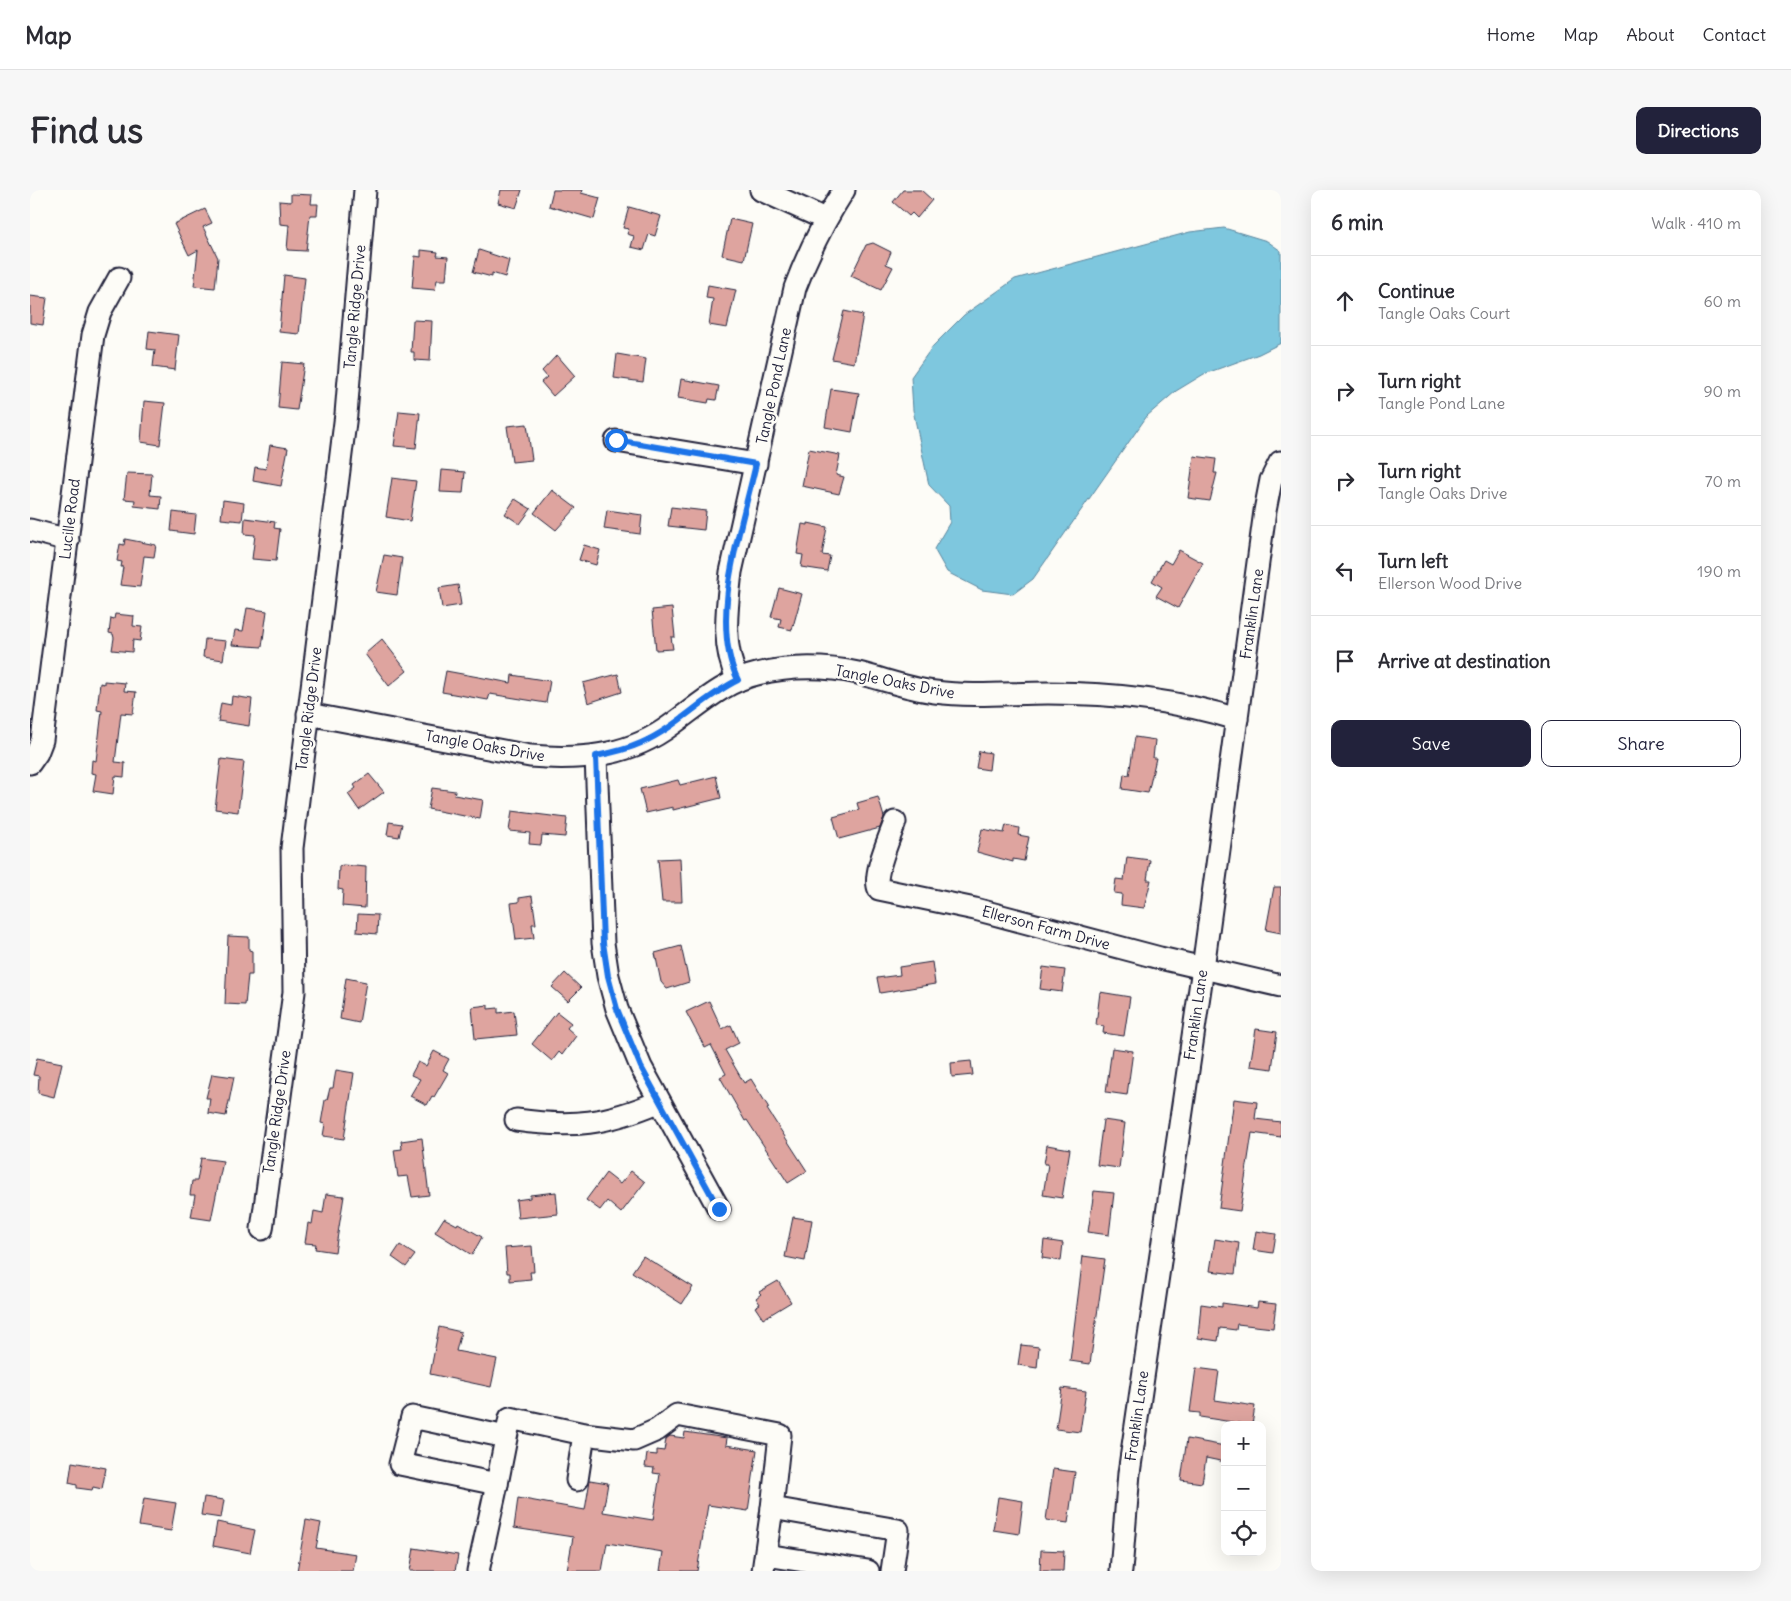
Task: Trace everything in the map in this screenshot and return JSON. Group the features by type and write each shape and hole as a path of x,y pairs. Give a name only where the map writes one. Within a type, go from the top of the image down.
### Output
{"street":[{"name":"Tangle Ridge Drive","path":"262,1229 294,992 292,848 344,432 365,190"},
{"path":"761,190 825,219"},
{"name":"Tangle Pond Lane","path":"738,680 729,658 727,607 731,572 796,288 808,254 825,219 844,190"},
{"name":"Lucille Road","path":"30,763 38,753 42,740 93,335 100,312 119,278"},
{"path":"616,440 756,464"},
{"name":"Franklin Lane","path":"1121,1571 1129,1473 1203,968 1265,511 1271,480 1280,462"},
{"path":"30,530 68,540"},
{"name":"Tangle Oaks Drive","path":"308,714 530,756 560,758 596,756 620,751 642,743 663,731 725,686 738,680 756,674 783,670 821,668 856,673 933,692 967,695 1049,693 1163,700 1237,719"},
{"path":"596,756 603,943 608,976 617,1009 658,1102 719,1209"},
{"name":"Ellerson Farm Drive","path":"894,822 878,872 876,884 879,889 975,910 1281,986"},
{"path":"516,1120 576,1125 600,1122 630,1114 658,1102"},
{"path":"478,1571 510,1418 584,1434 634,1440 657,1430 677,1415 780,1435 764,1563 868,1571"},
{"path":"497,1484 400,1464 412,1417 506,1437"},
{"path":"577,1480 584,1434"},
{"path":"772,1508 898,1530 892,1571"}],"water":[{"path":"1224,228 1267,241 1281,251 1281,343 1259,354 1204,374 1176,391 1147,416 1033,579 1013,594 982,590 947,572 934,549 950,522 949,506 929,485 913,410 911,377 933,346 964,315 1015,279 1190,232"}],"building":[{"path":"501,190 522,190 516,208 498,203"},
{"path":"553,190 582,190 581,193 600,198 594,219 549,206"},
{"path":"903,190 921,190 932,200 917,218 912,213 909,216 893,202"},
{"path":"291,194 312,195 311,204 318,204 317,215 310,215 306,251 287,250 289,225 280,224 279,201 291,202"},
{"path":"629,207 661,216 655,236 649,234 644,250 631,247 634,236 627,234 629,229 623,228"},
{"path":"205,209 212,223 203,227 218,258 215,288 194,286 198,250 189,255 174,224"},
{"path":"730,219 752,224 744,260 722,255"},
{"path":"873,243 891,252 886,264 893,267 881,290 851,276 866,245"},
{"path":"421,250 438,252 437,256 448,257 446,280 437,280 435,290 412,288 415,256 421,257"},
{"path":"479,250 509,260 505,277 492,273 492,277 473,272"},
{"path":"284,275 305,278 299,334 279,332"},
{"path":"708,285 736,290 727,328 709,325 713,299 706,298"},
{"path":"30,296 47,298 43,325 30,323"},
{"path":"844,311 863,315 854,363 832,359"},
{"path":"413,320 432,321 430,361 414,360 414,352 411,352"},
{"path":"149,331 179,335 175,370 153,367 155,350 147,349"},
{"path":"617,354 646,359 643,382 614,378"},
{"path":"557,355 575,376 553,396 541,382 547,377 542,371"},
{"path":"282,362 304,364 297,410 278,408"},
{"path":"681,379 719,386 716,400 709,399 708,403 678,398"},
{"path":"831,389 859,393 852,432 825,427"},
{"path":"144,401 165,403 160,445 141,442"},
{"path":"399,411 420,413 416,448 394,446"},
{"path":"527,424 532,460 512,462 507,426"},
{"path":"270,445 288,448 281,486 253,481 255,467 266,469"},
{"path":"809,449 840,455 836,475 844,477 839,494 802,486"},
{"path":"1194,456 1216,459 1214,473 1217,473 1210,501 1188,498"},
{"path":"442,470 465,472 463,493 440,492"},
{"path":"127,473 152,474 150,495 161,496 160,509 134,506 135,500 124,499"},
{"path":"392,478 416,481 410,521 386,517"},
{"path":"552,490 576,508 556,530 534,513"},
{"path":"515,499 531,509 520,524 505,514"},
{"path":"223,500 244,503 242,521 221,519"},
{"path":"671,507 706,511 704,530 668,526"},
{"path":"607,510 642,515 640,534 604,529"},
{"path":"173,512 196,515 194,534 171,531"},
{"path":"245,518 275,522 274,528 280,529 276,561 252,559 255,535 244,534"},
{"path":"808,523 827,527 822,555 830,556 827,571 801,567 803,555 797,554 802,524 808,525"},
{"path":"125,539 156,545 154,557 144,556 140,587 120,585 123,567 121,567 122,562 117,561 120,544 124,545"},
{"path":"584,545 600,550 596,565 579,560"},
{"path":"1179,550 1203,563 1178,608 1156,596 1162,587 1152,581 1164,560 1171,564"},
{"path":"384,555 402,558 397,595 376,592"},
{"path":"458,585 461,605 442,608 439,588"},
{"path":"779,588 802,594 792,630 779,627 781,619 771,617"},
{"path":"247,608 267,611 262,647 232,645 235,630 243,631"},
{"path":"672,608 675,637 671,637 673,649 656,650 652,610"},
{"path":"115,614 134,616 133,626 142,627 140,641 133,640 132,652 112,650 114,638 113,634 109,633 111,618 114,619"},
{"path":"205,639 226,641 223,660 203,657"},
{"path":"382,639 407,671 389,686 365,654"},
{"path":"446,671 511,683 512,675 550,681 546,703 490,694 488,700 442,692"},
{"path":"618,674 622,692 588,703 583,683"},
{"path":"104,681 125,683 124,691 136,692 133,714 121,713 115,762 125,763 124,777 115,776 113,794 93,791 96,774 91,773 92,760 96,761 102,711 97,710 100,683 104,684"},
{"path":"232,696 252,699 249,726 218,721 221,703 231,705"},
{"path":"1135,737 1155,740 1153,758 1156,758 1148,793 1122,789 1124,774 1129,775"},
{"path":"979,751 991,753 989,770 976,768"},
{"path":"221,759 244,762 238,812 215,809"},
{"path":"369,774 384,792 359,810 348,794 356,788 354,785"},
{"path":"716,776 721,798 673,810 673,807 646,813 640,789 678,780 680,785"},
{"path":"432,788 455,791 454,795 483,800 480,819 428,809"},
{"path":"878,797 884,817 880,828 839,839 833,817 859,810 857,803"},
{"path":"512,811 567,818 565,837 542,835 541,845 529,844 530,833 509,831"},
{"path":"389,822 402,824 399,837 387,835"},
{"path":"1006,825 1019,828 1018,835 1029,837 1024,861 1013,859 1013,862 977,852 982,829 1004,833"},
{"path":"1127,857 1150,860 1147,880 1151,880 1144,908 1121,905 1122,894 1114,893 1116,879 1124,880"},
{"path":"680,858 682,902 662,902 658,859"},
{"path":"339,866 366,867 365,908 342,906 343,890 338,889"},
{"path":"1274,887 1281,887 1281,933 1266,930"},
{"path":"532,896 536,924 532,924 534,938 516,940 511,903 519,902 519,898"},
{"path":"358,914 378,915 377,934 357,932"},
{"path":"228,936 249,937 249,950 252,951 252,975 248,975 245,1005 225,1004"},
{"path":"681,946 689,982 667,989 661,982 655,953"},
{"path":"932,962 935,984 880,993 877,978 900,975 899,967"},
{"path":"1043,967 1065,970 1062,992 1040,989"},
{"path":"565,973 581,988 568,1001 552,987"},
{"path":"346,978 366,982 359,1023 340,1019"},
{"path":"1100,992 1130,997 1124,1036 1103,1033 1104,1026 1096,1025"},
{"path":"709,1001 722,1029 731,1025 739,1043 725,1050 744,1083 751,1079 769,1108 767,1109 807,1171 788,1183 747,1120 745,1121 720,1077 726,1074 711,1045 705,1048 686,1012"},
{"path":"488,1005 488,1009 498,1008 498,1013 514,1011 517,1035 475,1039 472,1007"},
{"path":"557,1012 571,1023 567,1028 576,1036 562,1055 559,1052 552,1061 532,1044"},
{"path":"1256,1029 1277,1032 1272,1069 1250,1066"},
{"path":"1112,1048 1133,1051 1127,1095 1106,1092"},
{"path":"434,1051 449,1059 443,1070 448,1073 427,1105 410,1096 420,1079 411,1075 418,1062 426,1066"},
{"path":"37,1058 62,1063 54,1097 38,1093 39,1076 33,1075"},
{"path":"971,1061 973,1075 952,1077 951,1063"},
{"path":"336,1070 354,1073 344,1139 323,1136 325,1124 321,1123 325,1100 327,1100 330,1088 333,1088"},
{"path":"212,1074 234,1077 226,1116 208,1113 210,1098 206,1098"},
{"path":"1234,1099 1257,1102 1255,1119 1281,1122 1281,1137 1252,1133 1240,1211 1219,1208"},
{"path":"1103,1120 1125,1123 1119,1168 1097,1165"},
{"path":"422,1138 429,1195 412,1197 408,1176 398,1177 394,1150 402,1149 401,1141"},
{"path":"1047,1145 1070,1149 1062,1198 1043,1195 1048,1164 1044,1164"},
{"path":"201,1158 223,1161 211,1220 191,1217 195,1195 190,1195 192,1181 197,1181"},
{"path":"631,1171 645,1182 621,1213 607,1201 600,1210 586,1200 606,1173 620,1184"},
{"path":"1094,1191 1114,1193 1109,1235 1088,1232"},
{"path":"556,1192 558,1214 518,1218 516,1200 530,1198 530,1195"},
{"path":"326,1194 344,1196 335,1252 315,1249 316,1244 305,1243 308,1223 312,1224 314,1211 323,1213"},
{"path":"793,1217 812,1220 805,1261 785,1257"},
{"path":"444,1218 457,1225 458,1223 482,1237 472,1255 435,1232"},
{"path":"1256,1231 1276,1234 1273,1253 1253,1250"},
{"path":"1215,1239 1239,1243 1235,1274 1210,1271"},
{"path":"1044,1240 1063,1243 1061,1261 1042,1258"},
{"path":"400,1245 415,1255 406,1267 392,1257"},
{"path":"532,1246 534,1272 530,1272 531,1279 510,1281 510,1273 507,1273 505,1248"},
{"path":"643,1256 693,1287 682,1304 632,1272"},
{"path":"1083,1256 1105,1259 1090,1364 1070,1361"},
{"path":"778,1281 791,1302 763,1319 755,1307 760,1304 756,1298 761,1294 759,1292"},
{"path":"1258,1302 1276,1304 1273,1328 1237,1324 1236,1330 1220,1328 1218,1341 1198,1338 1201,1304 1222,1307 1222,1303 1257,1308"},
{"path":"439,1327 461,1332 456,1351 497,1359 491,1387 430,1374"},
{"path":"1021,1345 1039,1347 1037,1368 1018,1365"},
{"path":"1196,1368 1219,1371 1215,1400 1255,1406 1253,1421 1226,1421 1200,1417 1200,1413 1190,1412"},
{"path":"1062,1388 1086,1391 1080,1432 1056,1429"},
{"path":"685,1432 727,1438 726,1445 757,1450 748,1511 708,1505 697,1571 660,1571 663,1552 607,1543 602,1571 567,1571 573,1537 514,1528 518,1498 585,1510 590,1480 608,1483 603,1512 653,1520 660,1474 653,1473 654,1468 645,1467 647,1454 657,1455 657,1450 664,1451 666,1439 670,1436 684,1438"},
{"path":"1187,1439 1221,1445 1221,1461 1206,1458 1202,1483 1181,1480"},
{"path":"72,1462 106,1468 102,1489 93,1487 92,1490 77,1488 77,1485 69,1483"},
{"path":"1053,1469 1075,1472 1068,1523 1046,1520"},
{"path":"204,1497 224,1500 221,1518 201,1515"},
{"path":"998,1497 1023,1501 1019,1534 993,1530"},
{"path":"144,1498 176,1503 171,1531 139,1526"},
{"path":"306,1520 321,1523 316,1548 356,1554 353,1571 297,1571"},
{"path":"217,1522 255,1530 250,1553 213,1546"},
{"path":"414,1548 458,1555 455,1571 410,1571"},
{"path":"1041,1550 1064,1551 1063,1571 1040,1571"}],"route":[{"path":"616,440 756,464 731,572 727,607 729,658 738,680 725,686 663,731 642,743 620,751 596,756 603,943 608,976 617,1009 641,1067 658,1102 719,1209"}]}
